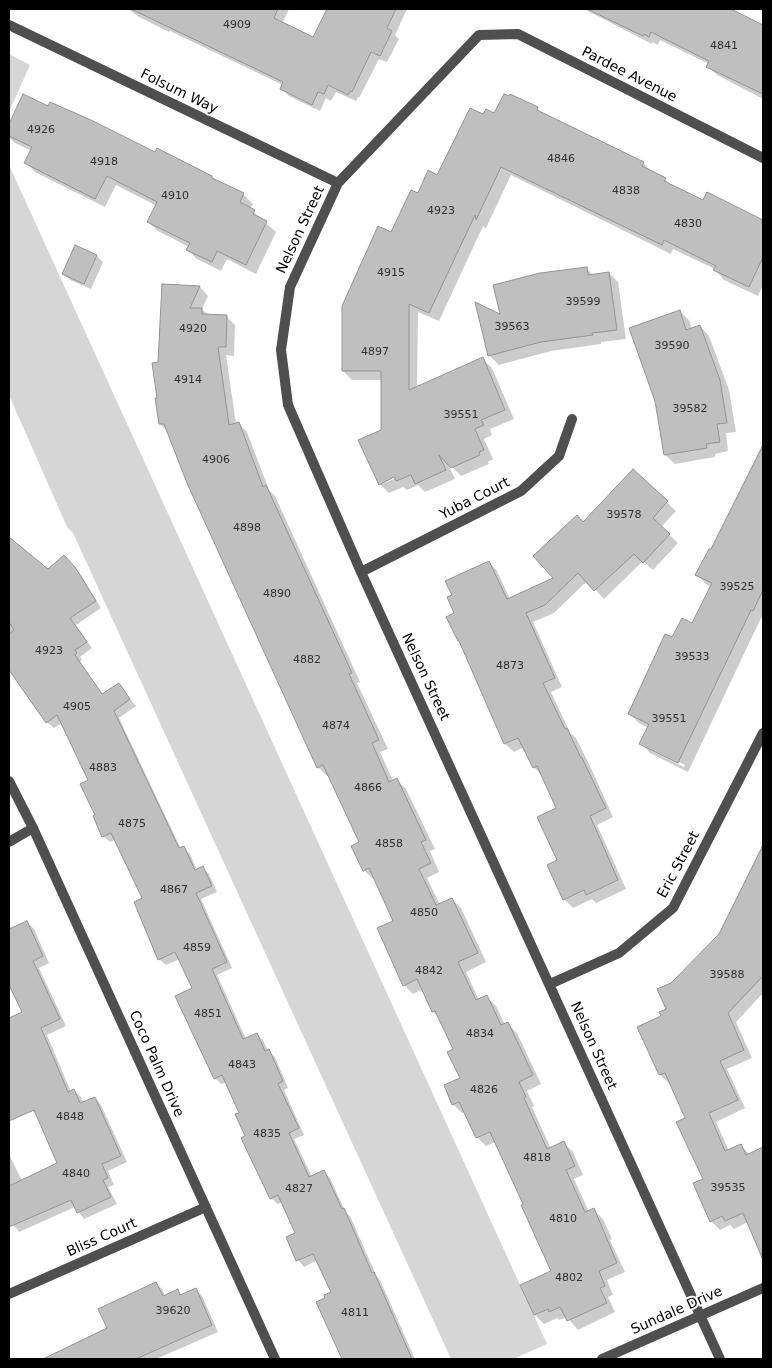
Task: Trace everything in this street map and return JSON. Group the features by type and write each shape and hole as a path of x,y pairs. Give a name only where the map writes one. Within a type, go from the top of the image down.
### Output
{"street":[{"name":"Folsum Way","path":"9,25 338,183"},
{"name":"Pardee Avenue","path":"479,35 518,34 763,158"},
{"name":"Nelson Street","path":"479,35 338,183 290,287 281,350 288,405 361,572 720,1359"},
{"name":"Yuba Court","path":"361,572 521,491 559,456 572,420"},
{"name":"Eric Street","path":"550,984 619,953 673,908 763,733"},
{"name":"Coco Palm Drive","path":"9,781 33,828 275,1359"},
{"path":"9,842 33,828"},
{"name":"Bliss Court","path":"9,1294 206,1207"},
{"name":"Sundale Drive","path":"602,1359 763,1288"}],"shaded area":[{"path":"9,54 30,65 9,112"},
{"path":"9,165 547,1344 513,1359 451,1359 73,533 67,527 9,395"}],"building":[{"path":"131,9 278,9 274,18 313,37 327,9 396,9 387,28 392,31 380,56 371,52 352,92 350,91 348,95 328,85 324,94 318,92 312,105 280,89 283,82"},
{"path":"587,9 731,9 763,25 763,94 706,67 709,61 651,32 649,37 644,34 643,36"},
{"path":"23,94 48,106 50,102 91,120 155,152 157,148 244,193 240,202 255,210 253,214 267,221 246,265 217,251 212,262 186,250 190,243 147,222 157,202 107,176 95,199 24,163 32,147 9,136 9,124"},
{"path":"504,94 509,96 510,94 538,107 537,110 644,162 642,166 666,178 664,181 703,200 707,192 763,220 763,257 749,287 713,270 716,266 664,240 662,245 501,167 476,220 475,215 429,313 409,304 409,390 483,357 505,410 481,420 484,425 475,429 484,450 479,452 480,455 451,468 439,455 446,470 415,484 411,475 396,481 394,477 379,485 358,440 381,430 381,371 342,371 342,306 378,226 391,232 411,190 418,193 428,170 437,175 470,108 483,114 486,109 494,113"},
{"path":"75,245 97,255 84,284 62,274"},
{"path":"587,267 588,275 609,272 617,330 541,342 488,356 475,302 500,314 493,285 540,273"},
{"path":"162,284 200,286 190,308 202,308 202,314 227,315 226,347 218,347 229,425 239,422 263,487 266,485 352,673 349,674 379,740 372,743 389,782 397,778 426,840 421,842 431,863 419,869 436,905 452,898 478,953 458,962 476,1000 487,995 501,1025 508,1022 533,1075 519,1082 526,1097 524,1098 547,1149 564,1141 575,1166 566,1170 585,1212 594,1208 617,1263 599,1271 605,1286 600,1288 607,1303 567,1321 560,1307 549,1312 548,1309 534,1315 520,1285 551,1271 521,1205 523,1204 490,1132 476,1138 459,1102 452,1105 444,1085 460,1078 447,1052 453,1049 435,1011 432,1012 417,979 403,986 377,928 393,921 369,868 363,871 351,846 359,842 323,765 317,768 187,483 164,424 159,424 152,363 158,362"},
{"path":"680,310 686,330 700,325 720,380 727,423 717,424 720,442 706,444 707,448 664,455 655,401 629,328"},
{"path":"763,445 763,590 753,611 751,610 678,763 639,744 649,724 628,714 665,634 672,637 682,618 692,623 712,583 695,575 709,549 711,549"},
{"path":"633,469 668,501 653,518 670,534 643,563 634,554 594,591 578,573 545,605 526,613 555,678 543,683 606,808 590,816 618,880 586,895 584,890 563,900 547,865 557,860 537,817 556,808 537,766 533,768 518,738 504,744 459,641 446,617 454,613 447,597 452,595 445,581 489,561 507,599 553,578 533,556 577,515 583,522"},
{"path":"9,537 48,569 64,555 75,567 96,601 70,618 87,642 75,650 77,653 75,655 102,694 119,683 130,699 114,711 179,848 184,846 195,870 203,866 212,886 196,893 227,962 212,969 243,1039 257,1033 265,1051 269,1049 283,1081 278,1084 299,1128 289,1133 309,1177 324,1170 342,1209 344,1208 372,1273 374,1272 412,1359 342,1359 316,1302 325,1298 324,1295 331,1292 313,1254 296,1261 286,1237 295,1233 278,1195 270,1199 241,1138 245,1136 235,1114 239,1113 222,1075 214,1079 175,996 192,988 175,952 158,960 134,902 142,898 111,833 102,837 93,816 95,815 80,784 88,780 57,715 46,723 9,670 9,634 14,630 9,622"},
{"path":"763,845 763,976 728,1013 744,1050 720,1061 738,1100 709,1113 725,1151 741,1144 746,1155 763,1147 763,1260 743,1213 725,1221 722,1216 710,1222 693,1183 703,1179 676,1122 685,1118 665,1073 659,1075 637,1027 661,1016 659,1012 666,1009 657,989 671,983 719,934"},
{"path":"27,921 43,956 33,961 60,1019 41,1028 68,1092 74,1089 80,1103 95,1097 121,1156 102,1164 108,1178 103,1180 111,1197 77,1213 71,1200 9,1227 9,1186 57,1163 34,1110 9,1121 9,1018 22,1012 9,985 9,929"},
{"path":"156,1282 163,1296 178,1289 180,1295 196,1288 212,1325 136,1359 43,1359 107,1328 98,1309"}]}
